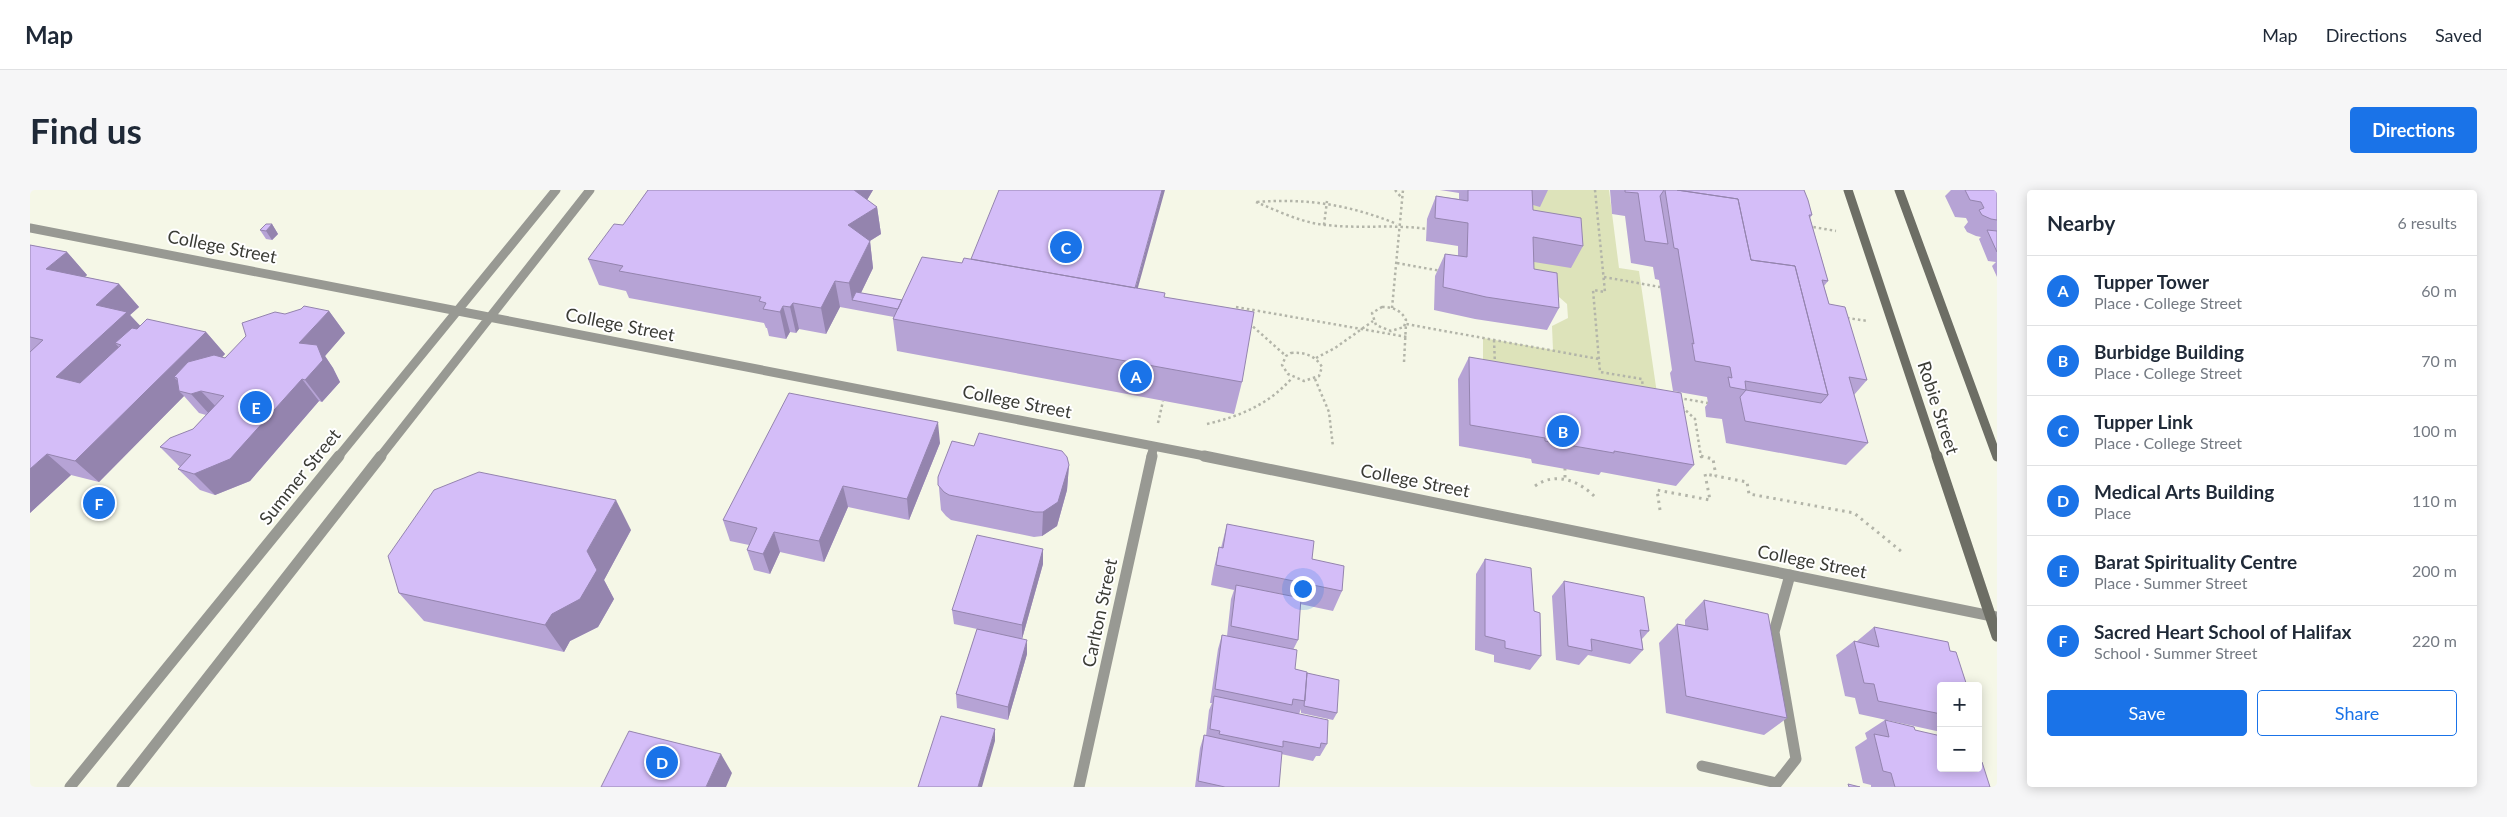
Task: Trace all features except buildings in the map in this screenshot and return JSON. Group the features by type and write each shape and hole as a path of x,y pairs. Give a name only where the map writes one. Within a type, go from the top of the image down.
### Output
{"main road":[{"name":"Robie Street","path":"1848,190 1993,616 1997,636"},
{"name":"Robie Street","path":"1899,190 1997,457"}],"street":[{"name":"Summer Street","path":"70,787 556,190"},
{"path":"122,787 590,190"},
{"name":"College Street","path":"30,228 1154,446 1993,616"},
{"name":"Carlton Street","path":"1079,787 1154,446"},
{"path":"1702,766 1776,782 1796,759 1774,632 1790,575"}],"path":[{"path":"1395,190 1402,198"},
{"path":"1392,308 1403,190"},
{"path":"1596,190 1605,292 1593,290 1600,372 1642,379 1644,392"},
{"path":"1400,225 1362,209 1327,201 1293,198 1256,202 1290,216 1324,225 1361,227 1400,225 1427,229"},
{"path":"1324,225 1327,201"},
{"path":"1801,225 1839,231"},
{"path":"1397,263 1448,272"},
{"path":"1604,277 1660,286"},
{"path":"1404,362 1406,324 1403,314 1392,308 1382,307 1374,310 1371,317 1380,328 1391,331 1401,329 1406,324"},
{"path":"1242,314 1236,308 1406,336"},
{"path":"1842,317 1868,321"},
{"path":"1247,321 1286,356"},
{"path":"1316,358 1373,321"},
{"path":"1406,324 1599,359"},
{"path":"1494,340 1495,367"},
{"path":"1298,352 1316,358 1322,367 1321,372 1315,379 1304,381 1292,378 1282,365 1286,356 1298,352"},
{"path":"1207,424 1228,419 1258,408 1280,394 1292,378"},
{"path":"1315,379 1324,394 1332,420 1333,447"},
{"path":"1708,403 1671,396 1695,420 1702,457 1712,459 1716,476"},
{"path":"1565,468 1565,479"},
{"path":"1660,510 1657,490 1710,500 1705,474 1747,482 1750,494 1854,513 1902,552"},
{"path":"1535,486 1541,480 1565,479 1578,483 1590,490 1596,498"}],"green space":[{"path":"1539,190 1609,190 1619,268 1639,271 1660,414 1483,384 1483,338 1553,350 1552,326 1568,318 1567,304 1551,290 1531,287 1521,204"}],"place":[{"name":"Tupper Link","path":"1066,247"},
{"name":"Tupper Tower","path":"1136,376"},
{"name":"Barat Spirituality Centre","path":"256,407"},
{"name":"Burbidge Building","path":"1563,431"},
{"name":"Sacred Heart School of Halifax","path":"99,503"},
{"name":"Medical Arts Building","path":"662,762"}]}
